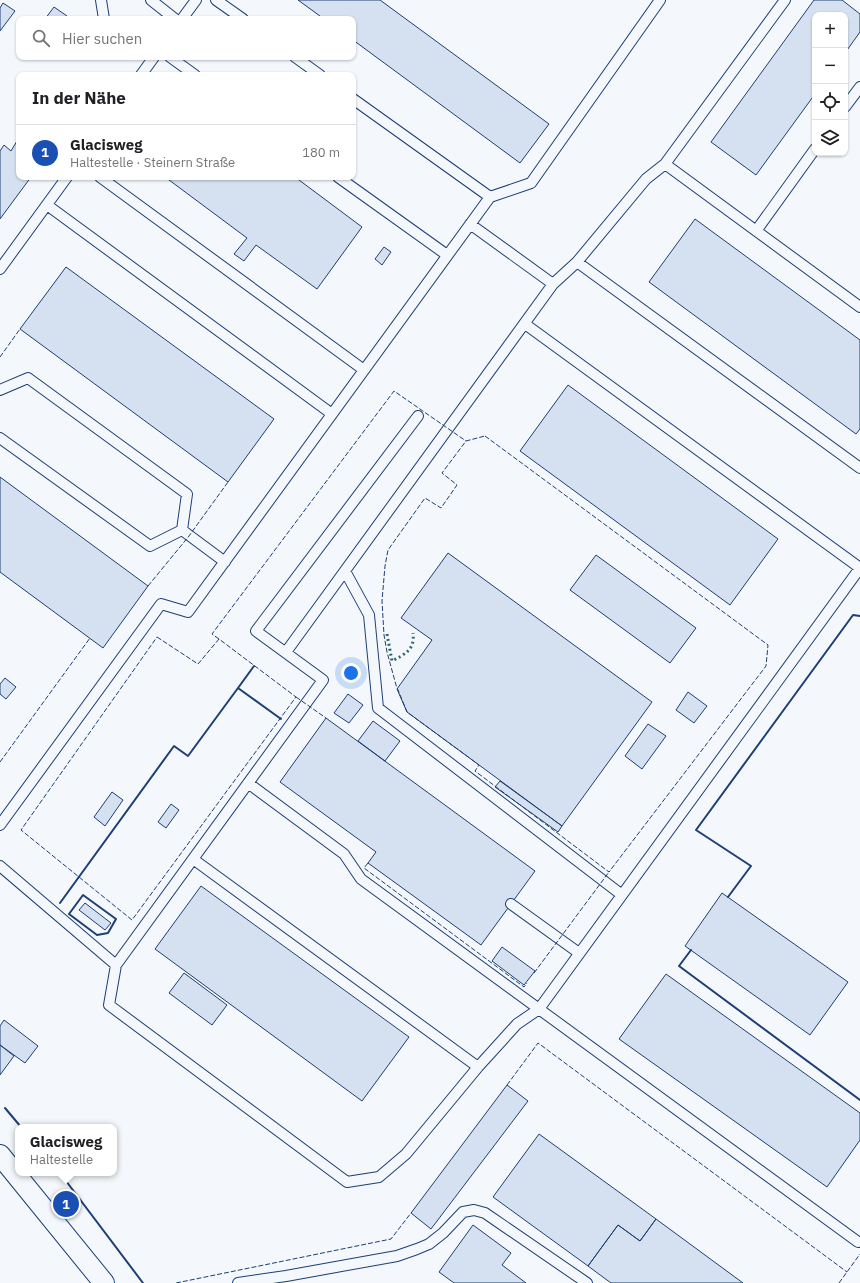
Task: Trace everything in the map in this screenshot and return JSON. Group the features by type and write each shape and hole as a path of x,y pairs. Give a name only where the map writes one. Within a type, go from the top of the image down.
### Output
{"street":[{"path":"0,1155 15,1173"},
{"path":"17,1176 104,1283"}],"lane":[{"path":"101,0 104,16"},
{"path":"151,0 171,16"},
{"path":"184,16 196,0"},
{"path":"216,0 239,16"},
{"path":"0,825 162,604 188,612 490,197 531,183 660,0"},
{"path":"286,652 553,284 578,262 646,179 665,164 785,0"},
{"path":"143,72 152,60"},
{"path":"174,60 191,72"},
{"path":"299,60 316,72"},
{"path":"848,103 860,87"},
{"path":"356,101 490,197"},
{"path":"756,231 812,153"},
{"path":"665,164 860,307"},
{"path":"0,270 65,180"},
{"path":"104,180 364,370"},
{"path":"342,180 447,255"},
{"path":"47,205 332,414"},
{"path":"470,224 553,284"},
{"path":"578,262 860,468"},
{"path":"418,416 256,631 323,680 116,965 109,1005 347,1182 379,1177 406,1154 478,1067 517,1024 539,1009 860,568 525,324"},
{"path":"0,390 28,378 187,494 182,530"},
{"path":"0,438 150,546 182,530"},
{"path":"182,530 225,562"},
{"path":"346,571 369,615 378,708 622,895"},
{"path":"248,783 344,854 361,879 858,1242"},
{"path":"193,859 478,1067"},
{"path":"0,866 116,965"},
{"path":"511,904 579,954"},
{"path":"238,1283 397,1256 417,1250 429,1244 443,1233 463,1212 474,1210 485,1213 587,1283"}],"building":[{"path":"298,0 380,0 549,124 520,163 356,42 356,16 320,16"},
{"path":"814,0 842,0 860,14 860,32 848,49 848,12 812,12 812,98 756,175 711,142"},
{"path":"3,3 15,11 0,31 0,8"},
{"path":"54,7 67,16 47,16"},
{"path":"16,143 16,180 29,180 0,219 0,151 4,145 11,151"},
{"path":"169,180 299,180 362,227 317,289 256,245 244,261 234,254 247,238"},
{"path":"695,219 860,340 860,429 856,434 649,282"},
{"path":"384,247 391,252 382,265 375,259"},
{"path":"66,267 274,419 228,482 20,329"},
{"path":"568,385 778,539 730,605 520,451"},
{"path":"0,477 148,586 103,648 0,572"},
{"path":"448,553 652,702 562,826 407,712 397,689 432,640 401,618"},
{"path":"596,555 696,628 670,663 570,590"},
{"path":"5,678 16,687 6,699 0,694 0,684"},
{"path":"688,692 707,706 694,723 676,710"},
{"path":"348,694 363,705 349,723 334,713"},
{"path":"326,718 535,871 481,945 368,863 376,852 280,782"},
{"path":"373,721 400,741 385,761 358,741"},
{"path":"648,724 666,736 642,769 625,756"},
{"path":"500,781 562,826 558,832 495,787"},
{"path":"112,792 123,800 105,826 94,817"},
{"path":"171,804 179,810 166,828 158,822"},
{"path":"201,886 409,1037 362,1101 155,949"},
{"path":"722,893 848,982 810,1035 685,946"},
{"path":"85,903 111,923 105,930 79,910"},
{"path":"502,947 535,971 524,985 492,961"},
{"path":"184,973 227,1005 212,1025 169,993"},
{"path":"666,974 860,1113 860,1140 827,1187 619,1039"},
{"path":"4,1020 38,1046 25,1063 0,1045 0,1026"},
{"path":"0,1045 14,1056 0,1075"},
{"path":"507,1085 528,1101 431,1229 411,1213"},
{"path":"539,1134 656,1219 640,1241 618,1225 588,1266 493,1197"},
{"path":"656,1219 743,1283 611,1283 588,1266 618,1225 640,1241"},
{"path":"473,1225 511,1253 502,1265 526,1283 454,1283 439,1272"}],"hedge":[{"path":"387,634 392,661 408,651 412,644 413,633"}],"fence":[{"path":"0,357 20,329"},
{"path":"219,639 212,634 394,391 466,441"},
{"path":"485,436 768,645 766,666 609,872 475,771 479,765 407,712 396,685 384,635 382,601 388,550 425,498 441,508 457,485 442,473 466,441 485,436"},
{"path":"148,586 189,536 228,482"},
{"path":"157,637 198,664 219,639 296,697 132,920 21,830 157,637"},
{"path":"0,762 90,638"},
{"path":"296,697 326,718"},
{"path":"368,863 364,868 524,987 527,983"},
{"path":"534,973 609,872"},
{"path":"507,1085 538,1043 847,1272"},
{"path":"176,1283 391,1239 411,1213"},
{"path":"839,1283 860,1254"}],"wall":[{"path":"728,897 751,866 696,830 853,615 860,616"},
{"path":"238,688 254,666"},
{"path":"60,903 174,746 188,756 238,688 281,719"},
{"path":"83,895 116,919 108,933 97,935 69,914 83,895"},
{"path":"691,950 679,966 860,1100"},
{"path":"5,1108 18,1124"},
{"path":"62,1176 143,1283"}],"place":[{"name":"Glacisweg","path":"66,1204"}]}
